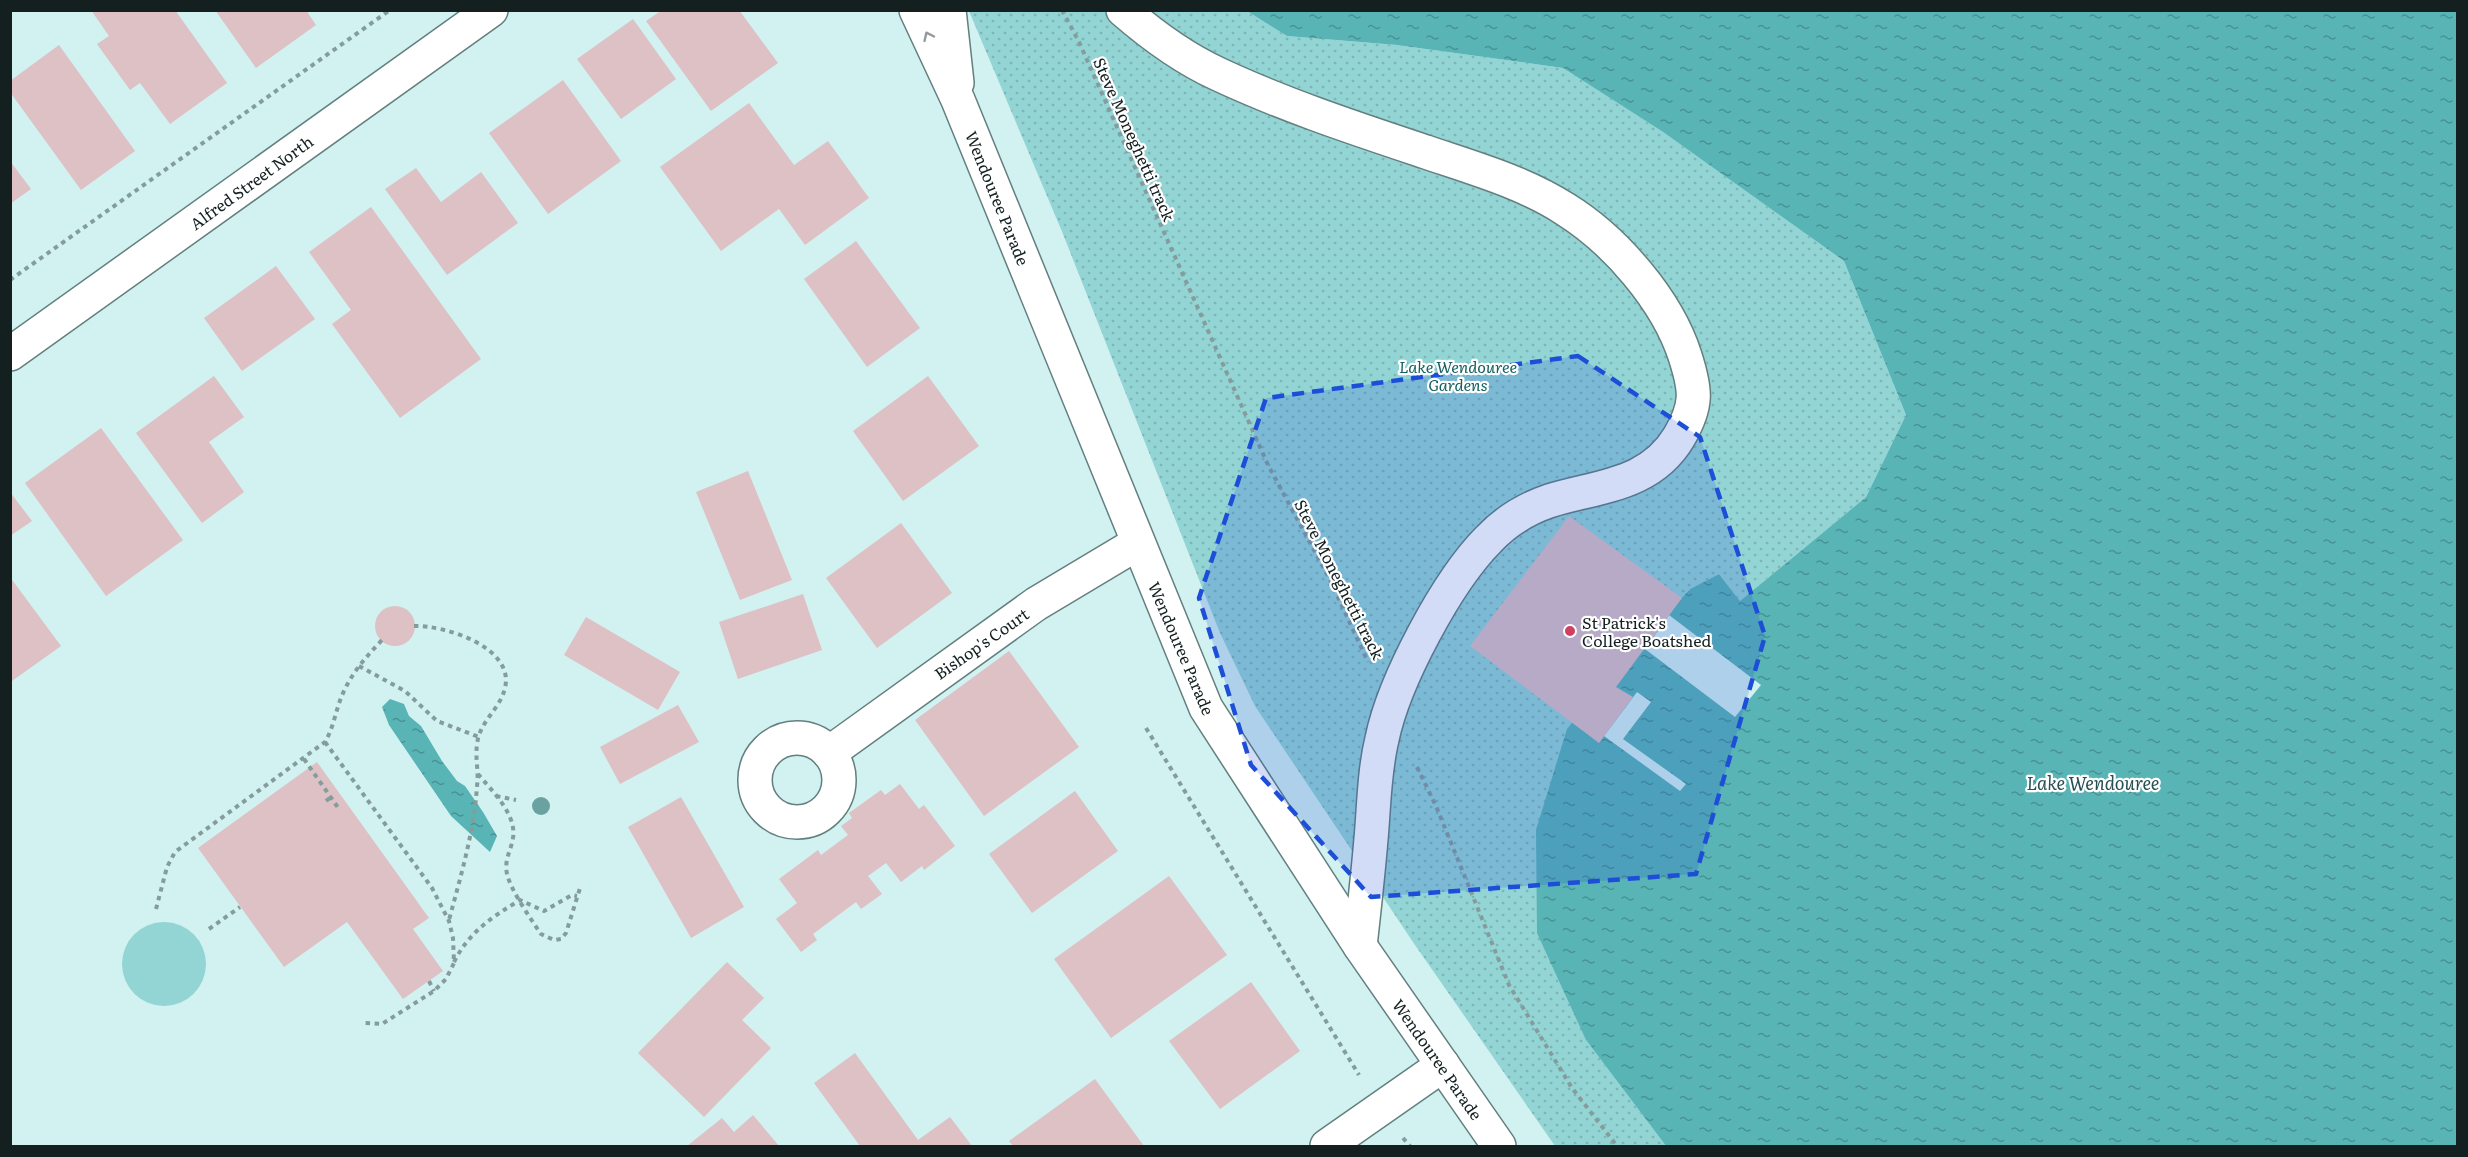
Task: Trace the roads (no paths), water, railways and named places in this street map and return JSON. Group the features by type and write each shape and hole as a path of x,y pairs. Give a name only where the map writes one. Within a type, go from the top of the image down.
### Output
{"street":[{"name":"Alfred Street North","path":"10,354 491,10"},
{"name":"Wendouree Parade","path":"916,10 958,100 1206,708 1360,946 1499,1146"},
{"name":"Wendouree Parade","path":"950,10 956,54 958,100"},
{"path":"1124,10 1170,48 1219,75 1370,133 1525,187 1567,210 1596,232 1664,308 1677,333 1695,395 1693,410 1670,451 1648,471 1627,480 1542,504 1500,528 1479,550 1455,582 1426,632 1390,710 1382,738 1376,774 1360,946"},
{"name":"Bishop's Court","path":"829,753 1036,604 1138,543"},
{"path":"1327,1146 1443,1065"}],"water":[{"name":"Lake Wendouree","path":"1247,11 2457,11 2457,1146 1666,1146 1586,1040 1537,933 1536,830 1567,729 1617,667 1690,589 1719,574 1740,601 1866,497 1906,415 1844,261 1663,132 1563,68 1397,45 1287,36"},
{"path":"390,699 404,704 409,716 421,726 442,761 457,781 465,786 483,812 497,836 490,852 451,816 389,725 382,707"}],"place":[{"name":"St Patrick's College Boatshed","path":"1570,631"}],"park label":[{"name":"Lake Wendouree Gardens","path":"1458,375"}]}
